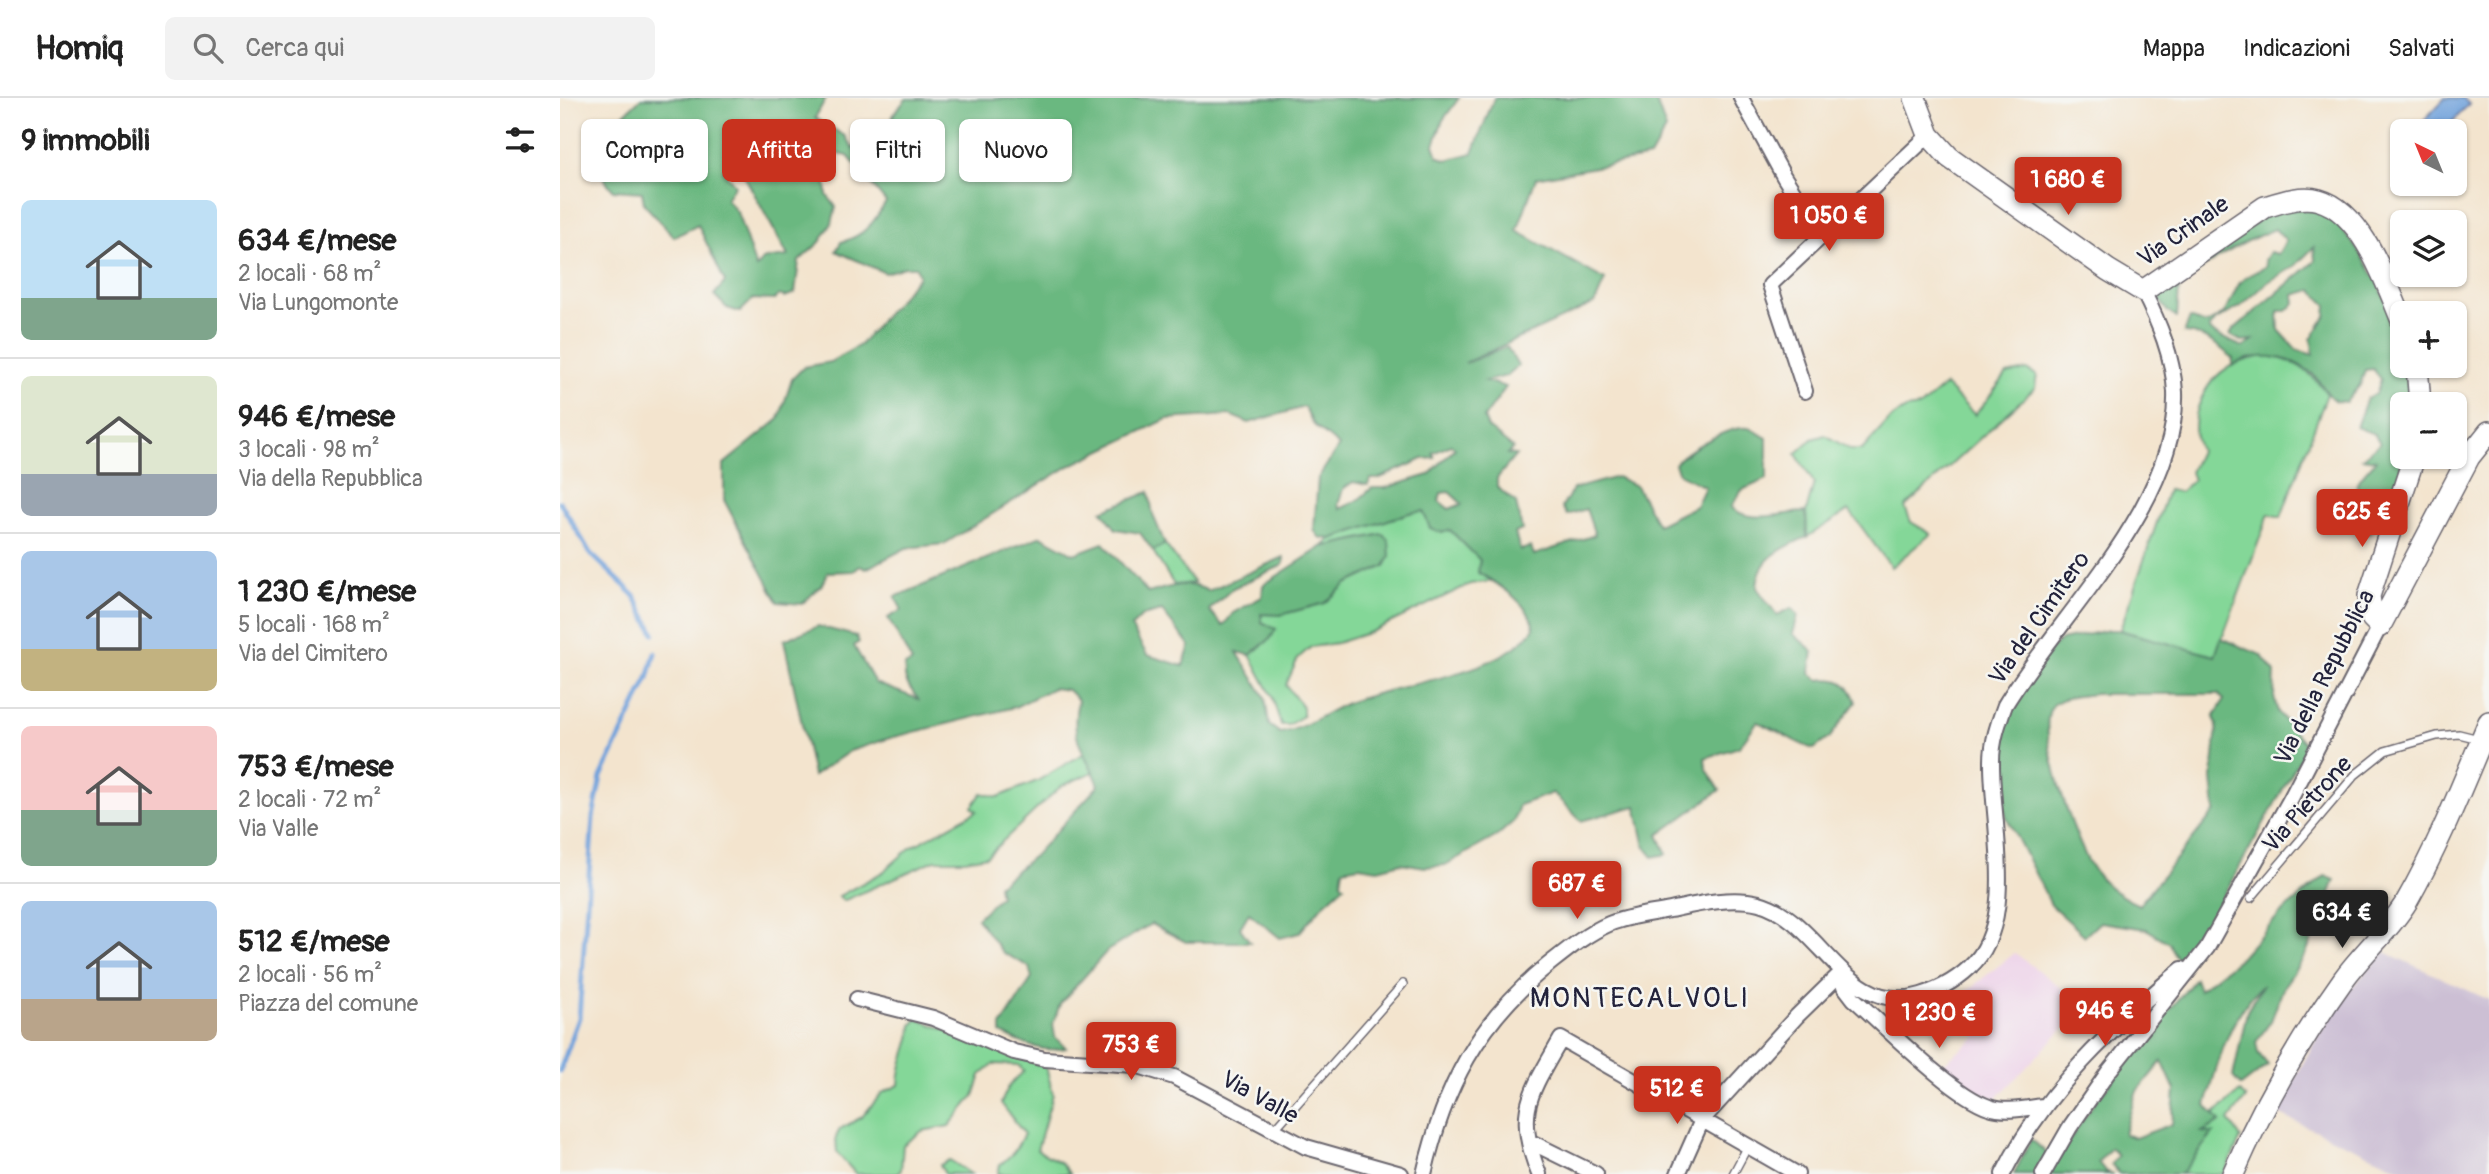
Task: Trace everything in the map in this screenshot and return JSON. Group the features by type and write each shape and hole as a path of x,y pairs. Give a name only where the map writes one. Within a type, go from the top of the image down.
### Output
{"street":[{"path":"1741,98 1784,177 1821,236"},
{"name":"Via Crinale","path":"1915,98 1929,135 1949,157 2108,270 2143,291 2265,206 2287,201 2318,200 2336,209 2361,235 2394,301"},
{"path":"1805,391 1770,285 1929,135"},
{"name":"Via del Cimitero","path":"1842,972 1875,992 1894,998 1916,997 1941,987 1969,968 1990,937 1998,896 1992,760 1994,735 2005,705 2144,506 2166,452 2174,418 2171,362 2143,291"},
{"name":"Via della Repubblica","path":"2043,1174 2070,1127 2109,1071 2207,948 2290,800 2469,457 2489,432"},
{"path":"2380,626 2372,618 2368,596 2410,469"},
{"path":"2233,1174 2278,1081 2319,1013 2348,974 2382,938 2407,901 2487,730"},
{"path":"1424,1174 1442,1109 1467,1058 1489,1022 1542,970 1602,927 1623,920 1702,904 1755,902 1788,917 1842,972 1844,986 1854,999 1965,1094 1989,1107 2002,1110 2043,1106"},
{"name":"Via della Repubblica","path":"2003,1174 2043,1106 2063,1082 2150,996 2207,948"},
{"path":"1678,1174 1702,1120 1727,1090 1842,972"},
{"name":"Via Valle","path":"857,999 933,1018 1014,1052 1045,1059 1111,1062 1153,1070 1209,1095 1272,1132 1337,1158 1401,1174"},
{"path":"1539,1174 1529,1141 1525,1115 1529,1101 1561,1040 1790,1172"},
{"path":"1529,1141 1596,1174"}],"lane":[{"name":"Via Pietrone","path":"2251,898 2355,775 2385,751 2437,737 2487,730"},
{"path":"1272,1132 1403,984"},
{"path":"1733,1174 1748,1146"}],"shaded area":[{"path":"2385,952 2489,1000 2489,1174 2413,1174 2276,1113 2319,1034 2352,987"},
{"path":"2015,953 2085,1006 1996,1099 1978,1092 1941,1065 1976,1037 1959,997"}],"green space":[{"path":"641,98 826,98 817,119 722,119 722,182 732,182 735,185 726,199 737,212 756,268 764,259 788,256 748,182 827,182 827,195 836,207 832,223 820,242 799,261 795,293 785,297 779,295 773,300 753,299 740,312 727,308 714,295 725,282 698,225 674,237 644,204 642,192 613,190 607,182 708,182 708,119 619,119"},
{"path":"1459,98 1443,120 1434,145 1438,156 1446,160 1473,153 1494,98 1655,98 1666,129 1650,157 1536,178 1517,231 1605,280 1595,303 1465,363 1507,347 1518,366 1506,376 1486,381 1506,387 1484,418 1488,428 1513,448 1507,454 1516,455 1497,478 1497,487 1516,503 1522,530 1515,533 1520,550 1531,547 1534,555 1595,535 1586,509 1567,515 1562,507 1573,489 1617,477 1636,486 1658,525 1696,506 1705,487 1679,474 1675,464 1680,459 1708,440 1730,431 1748,428 1758,432 1767,438 1767,479 1742,490 1731,507 1739,512 1757,516 1806,512 1807,537 1773,555 1762,569 1757,588 1777,615 1792,608 1798,615 1793,634 1813,651 1810,673 1818,680 1832,679 1847,685 1856,702 1830,737 1814,749 1757,722 1739,747 1705,758 1706,768 1720,790 1658,835 1667,854 1653,857 1645,847 1636,806 1581,821 1553,793 1519,805 1514,821 1497,836 1445,865 1425,867 1401,863 1378,869 1359,866 1343,869 1341,882 1344,886 1299,933 1280,938 1249,913 1240,928 1250,942 1186,942 1151,924 1107,951 1060,1004 1053,1024 1055,1037 1066,1048 1041,1048 1001,1033 1001,1026 1032,978 1029,967 1002,952 977,918 1000,896 998,885 1035,855 1099,785 1077,736 1078,700 1068,690 1053,688 1015,707 890,738 850,751 813,776 784,640 818,626 856,636 859,642 854,646 875,683 918,699 905,677 905,666 912,662 888,618 902,610 895,597 1041,536 1074,554 1103,543 1148,593 1185,585 1208,591 1284,557 1283,565 1233,588 1209,610 1223,626 1233,613 1262,597 1263,585 1322,547 1383,534 1389,541 1390,557 1385,566 1346,584 1325,603 1280,615 1261,614 1262,622 1276,629 1270,639 1250,655 1237,652 1265,697 1269,725 1280,733 1298,728 1350,702 1475,667 1519,644 1534,628 1527,611 1520,603 1478,572 1480,560 1450,530 1442,533 1430,528 1423,511 1409,513 1331,539 1320,538 1314,530 1318,478 1339,446 1314,425 1304,407 1249,423 1230,415 1167,419 1069,466 944,544 906,548 866,569 860,566 854,571 828,572 821,586 802,604 778,602 724,500 724,464 779,419 792,379 804,367 830,362 860,345 919,276 916,267 885,273 836,251 841,242 868,227 886,202 869,182 945,182 945,119 893,119 906,99","holes":["1451,445 1455,448 1429,475 1385,488 1372,488 1357,501 1340,509 1338,505 1343,489 1353,482 1368,485 1370,479 1378,479 1423,459 1435,458 1433,453","1449,492 1462,504 1449,509 1439,501 1441,493","1162,611 1190,646 1183,666 1147,655 1131,627 1142,616"]},
{"path":"836,131 845,136 850,144 850,158 836,153"},
{"path":"2319,208 2349,237 2363,257 2390,311 2390,378 2407,378 2409,392 2390,392 2390,469 2401,469 2400,474 2390,506 2369,534 2361,529 2363,500 2356,500 2357,482 2376,460 2362,458 2380,443 2374,434 2356,427 2367,398 2376,394 2381,379 2373,369 2365,370 2360,385 2346,402 2335,401 2314,375 2301,366 2282,359 2261,357 2241,361 2232,366 2233,359 2217,345 2197,335 2184,333 2190,318 2205,324 2224,313 2240,283 2266,266 2265,260 2270,252 2278,254 2286,241 2275,229 2237,247 2200,270 2179,287 2177,318 2168,312 2159,299 2165,288 2263,217 2282,209","holes":["2314,247 2315,261 2233,330 2230,335 2241,341 2253,340 2243,347 2209,329 2216,320 2240,307 2268,282 2295,266","2312,290 2327,305 2326,316 2311,339 2314,355 2297,350 2279,330 2278,311 2287,311 2295,303 2294,295"]},
{"path":"2263,356 2283,359 2300,367 2314,378 2327,394 2281,517 2269,514 2215,657 2120,630 2168,490 2180,492 2193,480 2190,472 2200,451 2195,425 2197,412 2207,388 2225,369"},
{"path":"2027,370 2037,375 2035,388 1905,507 1911,522 1931,534 1891,567 1849,510 1807,537 1806,512 1814,483 1796,454 1812,439 1825,435 1851,450 1862,450 1891,418 1906,409 1920,407 1945,385 1975,415 2007,374"},
{"path":"1149,492 1153,515 1165,544 1153,551 1140,533 1116,529 1102,511"},
{"path":"1424,511 1442,533 1449,529 1480,560 1478,573 1493,581 1470,584 1371,632 1337,643 1311,647 1298,658 1286,685 1303,708 1303,716 1288,725 1281,725 1272,696 1250,655 1270,639 1275,630 1262,622 1261,614 1280,615 1325,603 1346,584 1385,566 1382,534 1322,547 1331,539 1409,513"},
{"path":"1165,544 1194,583 1174,585 1153,551"},
{"path":"2119,630 2215,656 2221,638 2261,655 2275,672 2274,697 2278,712 2307,746 2201,936 2183,957 2177,959 2169,943 2146,929 2100,922 2085,936 2051,905 2006,816 1997,781 1999,737 2006,717 2051,649 2061,640","holes":["2095,694 2218,694 2224,700 2214,717 2217,725 2212,778 2215,811 2139,905 2105,883 2094,871 2083,851 2053,762 2048,721 2051,708 2065,699"]},
{"path":"1083,754 1093,772 1061,786 987,856 965,860 935,860 843,901 839,896 883,872 910,848 977,811 972,807 982,793 998,797 1037,781"},
{"path":"2325,876 2335,880 2305,956 2284,986 2271,1021 2256,1042 2258,1053 2268,1065 2241,1086 2233,1077 2247,1011 2263,985 2241,1011 2220,1057 2206,1105 2220,1122 2202,1132 2213,1133 2181,1174 2120,1174 2111,1164 2118,1155 2111,1148 2098,1162 2106,1172 2114,1174 2014,1174 2031,1139 2056,1161 2094,1103 2195,979 2199,990 2241,957 2279,915","holes":["2162,1061 2175,1090 2172,1124 2135,1138 2124,1134 2136,1093"]},
{"path":"917,1019 1046,1067 1053,1094 1037,1150 1061,1163 1070,1174 998,1174 1000,1165 1014,1152 1024,1134 1001,1103 1009,1086 1024,1071 1018,1065 994,1064 981,1075 974,1096 949,1126 922,1131 903,1145 901,1170 897,1174 856,1174 837,1153 836,1137 840,1129 862,1117 882,1093 899,1085 912,1025"},
{"path":"2240,1092 2246,1098 2229,1120 2241,1138 2224,1174 2181,1174 2212,1134 2200,1133 2220,1122 2214,1114"},
{"path":"950,1160 971,1174 945,1174 940,1165"}],"water":[{"path":"2445,98 2463,98 2469,104 2455,119 2425,119"}],"waterway":[{"path":"560,502 590,553 634,595 654,633"},
{"path":"560,1071 579,1018 593,817 601,777 648,678 655,653"}],"district":[{"name":"MONTECALVOLI","path":"1640,997"}]}
